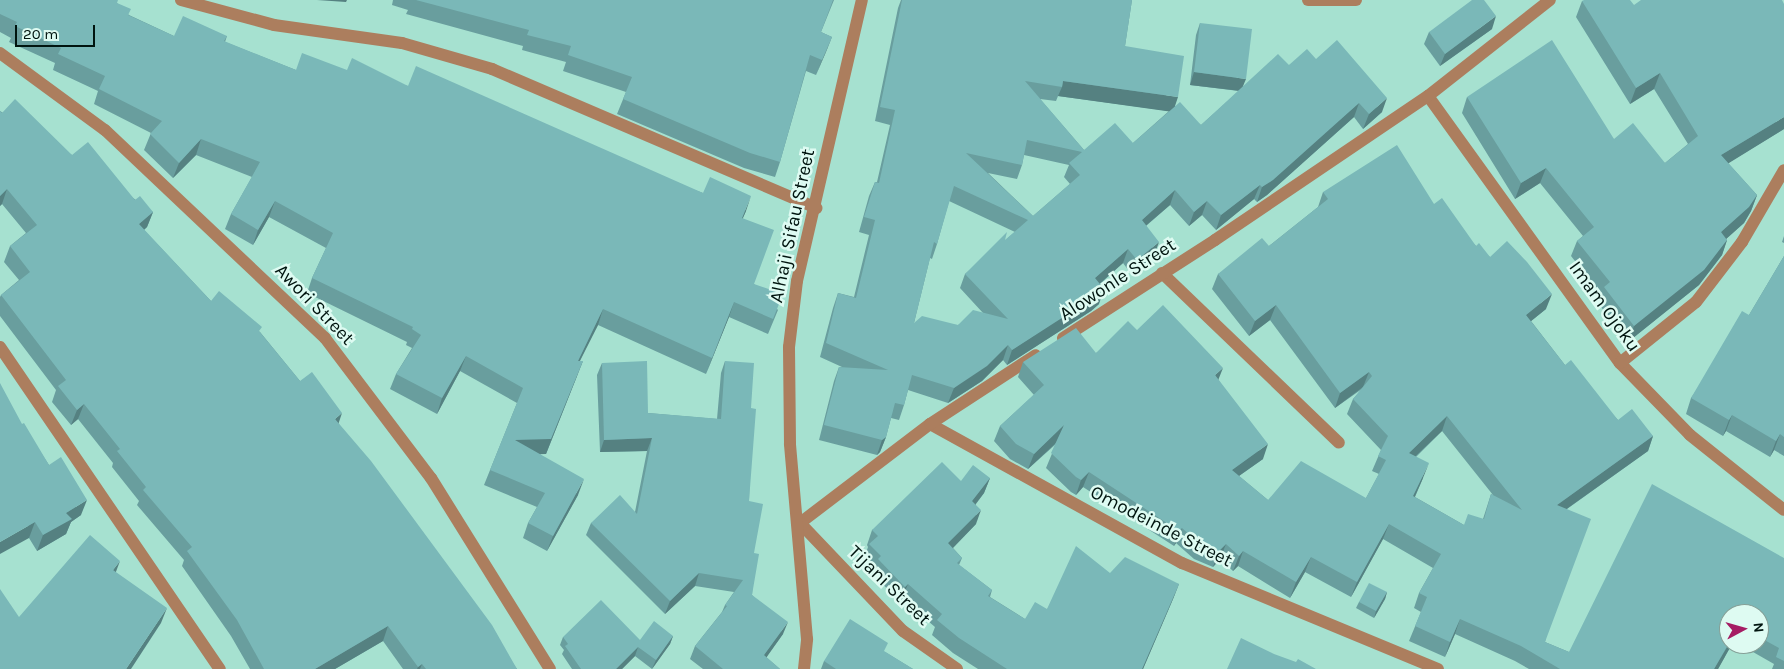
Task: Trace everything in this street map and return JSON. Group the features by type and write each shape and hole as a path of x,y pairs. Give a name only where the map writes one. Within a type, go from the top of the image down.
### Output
{"street":[{"path":"181,0 274,24 402,43 492,69 816,208"},
{"name":"Alhaji Sifau Street","path":"800,523 790,444 789,347 797,281 816,208 862,0"},
{"path":"1308,0 1356,0"},
{"name":"Alowonle Street","path":"800,523 930,424 1162,273 1428,96 1550,0"},
{"name":"Awori Street","path":"0,52 105,130 325,338 431,478 550,669"},
{"name":"Imam Ojoku","path":"1428,96 1620,363 1690,435 1784,510"},
{"path":"1620,363 1696,302 1742,242 1784,170"},
{"path":"1162,273 1339,443"},
{"path":"0,347 220,669"},
{"name":"Omodeinde Street","path":"930,424 1182,563 1438,669"},
{"path":"800,523 808,639 804,669"},
{"name":"Tijani Street","path":"800,523 903,631 957,669"}],"building":[{"path":"0,0 118,0 117,3 131,9 128,15 174,36 183,16 227,36 224,41 296,70 302,53 347,70 352,58 408,86 416,66 703,193 710,177 751,196 742,218 774,230 754,284 783,294 773,319 734,302 712,358 603,309 578,361 583,361 551,439 515,440 584,479 553,536 528,523 545,493 490,470 523,388 466,356 442,398 396,374 421,335 412,329 413,327 312,278 333,233 275,201 258,230 231,214 260,162 201,139 179,163 150,134 162,121 99,89 105,76 58,54 61,48 15,26 17,22 0,14"},
{"path":"416,0 833,0 821,32 832,37 822,60 810,55 780,162 750,153 623,99 632,77 568,55 571,46 527,35 529,30"},
{"path":"902,0 1132,0 1125,46 1184,56 1178,97 1063,81 1062,87 1025,81 1084,150 1115,123 1133,143 1180,102 1201,125 1278,54 1289,65 1307,49 1316,59 1337,40 1387,98 1369,114 1359,103 1273,180 1262,187 1260,185 1221,215 1207,201 1194,212 1175,190 1142,220 1159,242 1137,260 1128,249 1095,278 1104,289 1096,296 1012,350 1008,345 987,366 954,388 912,375 904,405 895,403 886,437 882,440 824,425 839,367 888,370 826,343 838,293 856,298 875,220 864,217 875,182 879,183 895,110 880,107","holes":["1027,140 1082,152 1069,163 1080,175 1033,216 966,153 1022,165","954,186 1028,220 1005,240 1007,232 965,274 1008,319 973,310 958,325 922,316 914,323 934,242 937,244"]},
{"path":"1472,0 1484,0 1496,16 1445,54 1429,32"},
{"path":"1630,0 1634,5 1641,0 1782,0 1784,4 1784,117 1721,155 1757,195 1749,207 1721,232 1727,240 1704,270 1634,326 1604,287 1610,282 1577,241 1594,227 1546,168 1521,183 1467,97 1552,40 1614,139 1633,123 1665,163 1698,136 1660,73 1636,88 1582,1"},
{"path":"1200,23 1252,29 1246,79 1194,72"},
{"path":"15,99 72,155 88,142 135,200 140,196 153,212 139,224 211,301 219,291 262,327 259,331 300,381 312,372 342,413 335,419 371,461 492,625 517,669 426,669 422,664 418,667 388,626 315,669 264,669 237,620 187,551 192,547 143,490 146,487 117,451 120,449 84,404 77,410 58,386 66,380 1,295 30,272 10,246 37,225 7,189 0,196 0,111 2,113"},
{"path":"1397,145 1434,204 1442,198 1476,246 1479,243 1490,257 1507,241 1527,262 1552,294 1526,315 1565,365 1571,360 1618,420 1632,409 1653,436 1557,505 1591,519 1545,642 1569,652 1652,484 1784,558 1784,661 1776,657 1779,648 1769,642 1769,604 1719,604 1719,654 1723,654 1714,669 1560,669 1521,646 1460,619 1450,642 1415,626 1427,597 1419,593 1441,554 1389,524 1357,582 1311,557 1296,582 1243,551 1239,556 1226,544 1218,552 1200,544 1182,528 1179,531 1089,472 1081,480 1076,477 1051,453 1064,425 1034,454 1016,444 1000,426 1044,385 1023,362 1076,328 1096,353 1128,321 1137,330 1163,305 1223,368 1215,375 1268,444 1232,470 1268,500 1301,461 1366,498 1386,460 1378,456 1388,436 1353,399 1372,376 1369,372 1340,393 1276,305 1255,321 1218,274 1262,238 1269,246 1328,199 1323,192","holes":["1447,416 1522,510 1491,494 1484,519 1468,514 1464,525 1413,496 1429,463 1409,453"]},
{"path":"1784,256 1784,437 1780,434 1776,441 1732,415 1729,420 1691,398 1742,311 1749,315"},
{"path":"647,361 648,413 721,419 725,361 754,363 751,408 756,409 749,501 763,504 754,553 759,554 752,595 788,622 764,655 780,669 723,669 695,646 727,606 725,605 743,580 699,573 670,601 591,523 620,495 637,514 652,438 604,440 602,363"},
{"path":"0,383 22,424 24,423 49,465 61,457 87,500 66,513 72,519 43,535 35,522 0,542"},
{"path":"942,462 961,481 973,465 990,478 972,501 981,510 948,543 962,558 957,563 992,590 988,596 1025,619 1035,602 1047,609 1076,546 1110,573 1125,557 1179,584 1142,669 1007,669 959,638 937,620 942,614 908,584 905,587 878,559 881,556 869,544 878,536 872,530"},
{"path":"90,535 120,561 113,570 167,608 126,669 0,669 0,589 19,617"},
{"path":"1369,583 1387,592 1376,611 1359,602"},
{"path":"601,600 640,640 654,621 673,636 656,660 638,647 616,669 581,669 565,646 568,644 563,637"},
{"path":"850,619 888,643 884,651 913,669 836,669 824,661"},
{"path":"1241,638 1274,654 1296,662 1298,659 1316,669 1227,669"}]}
